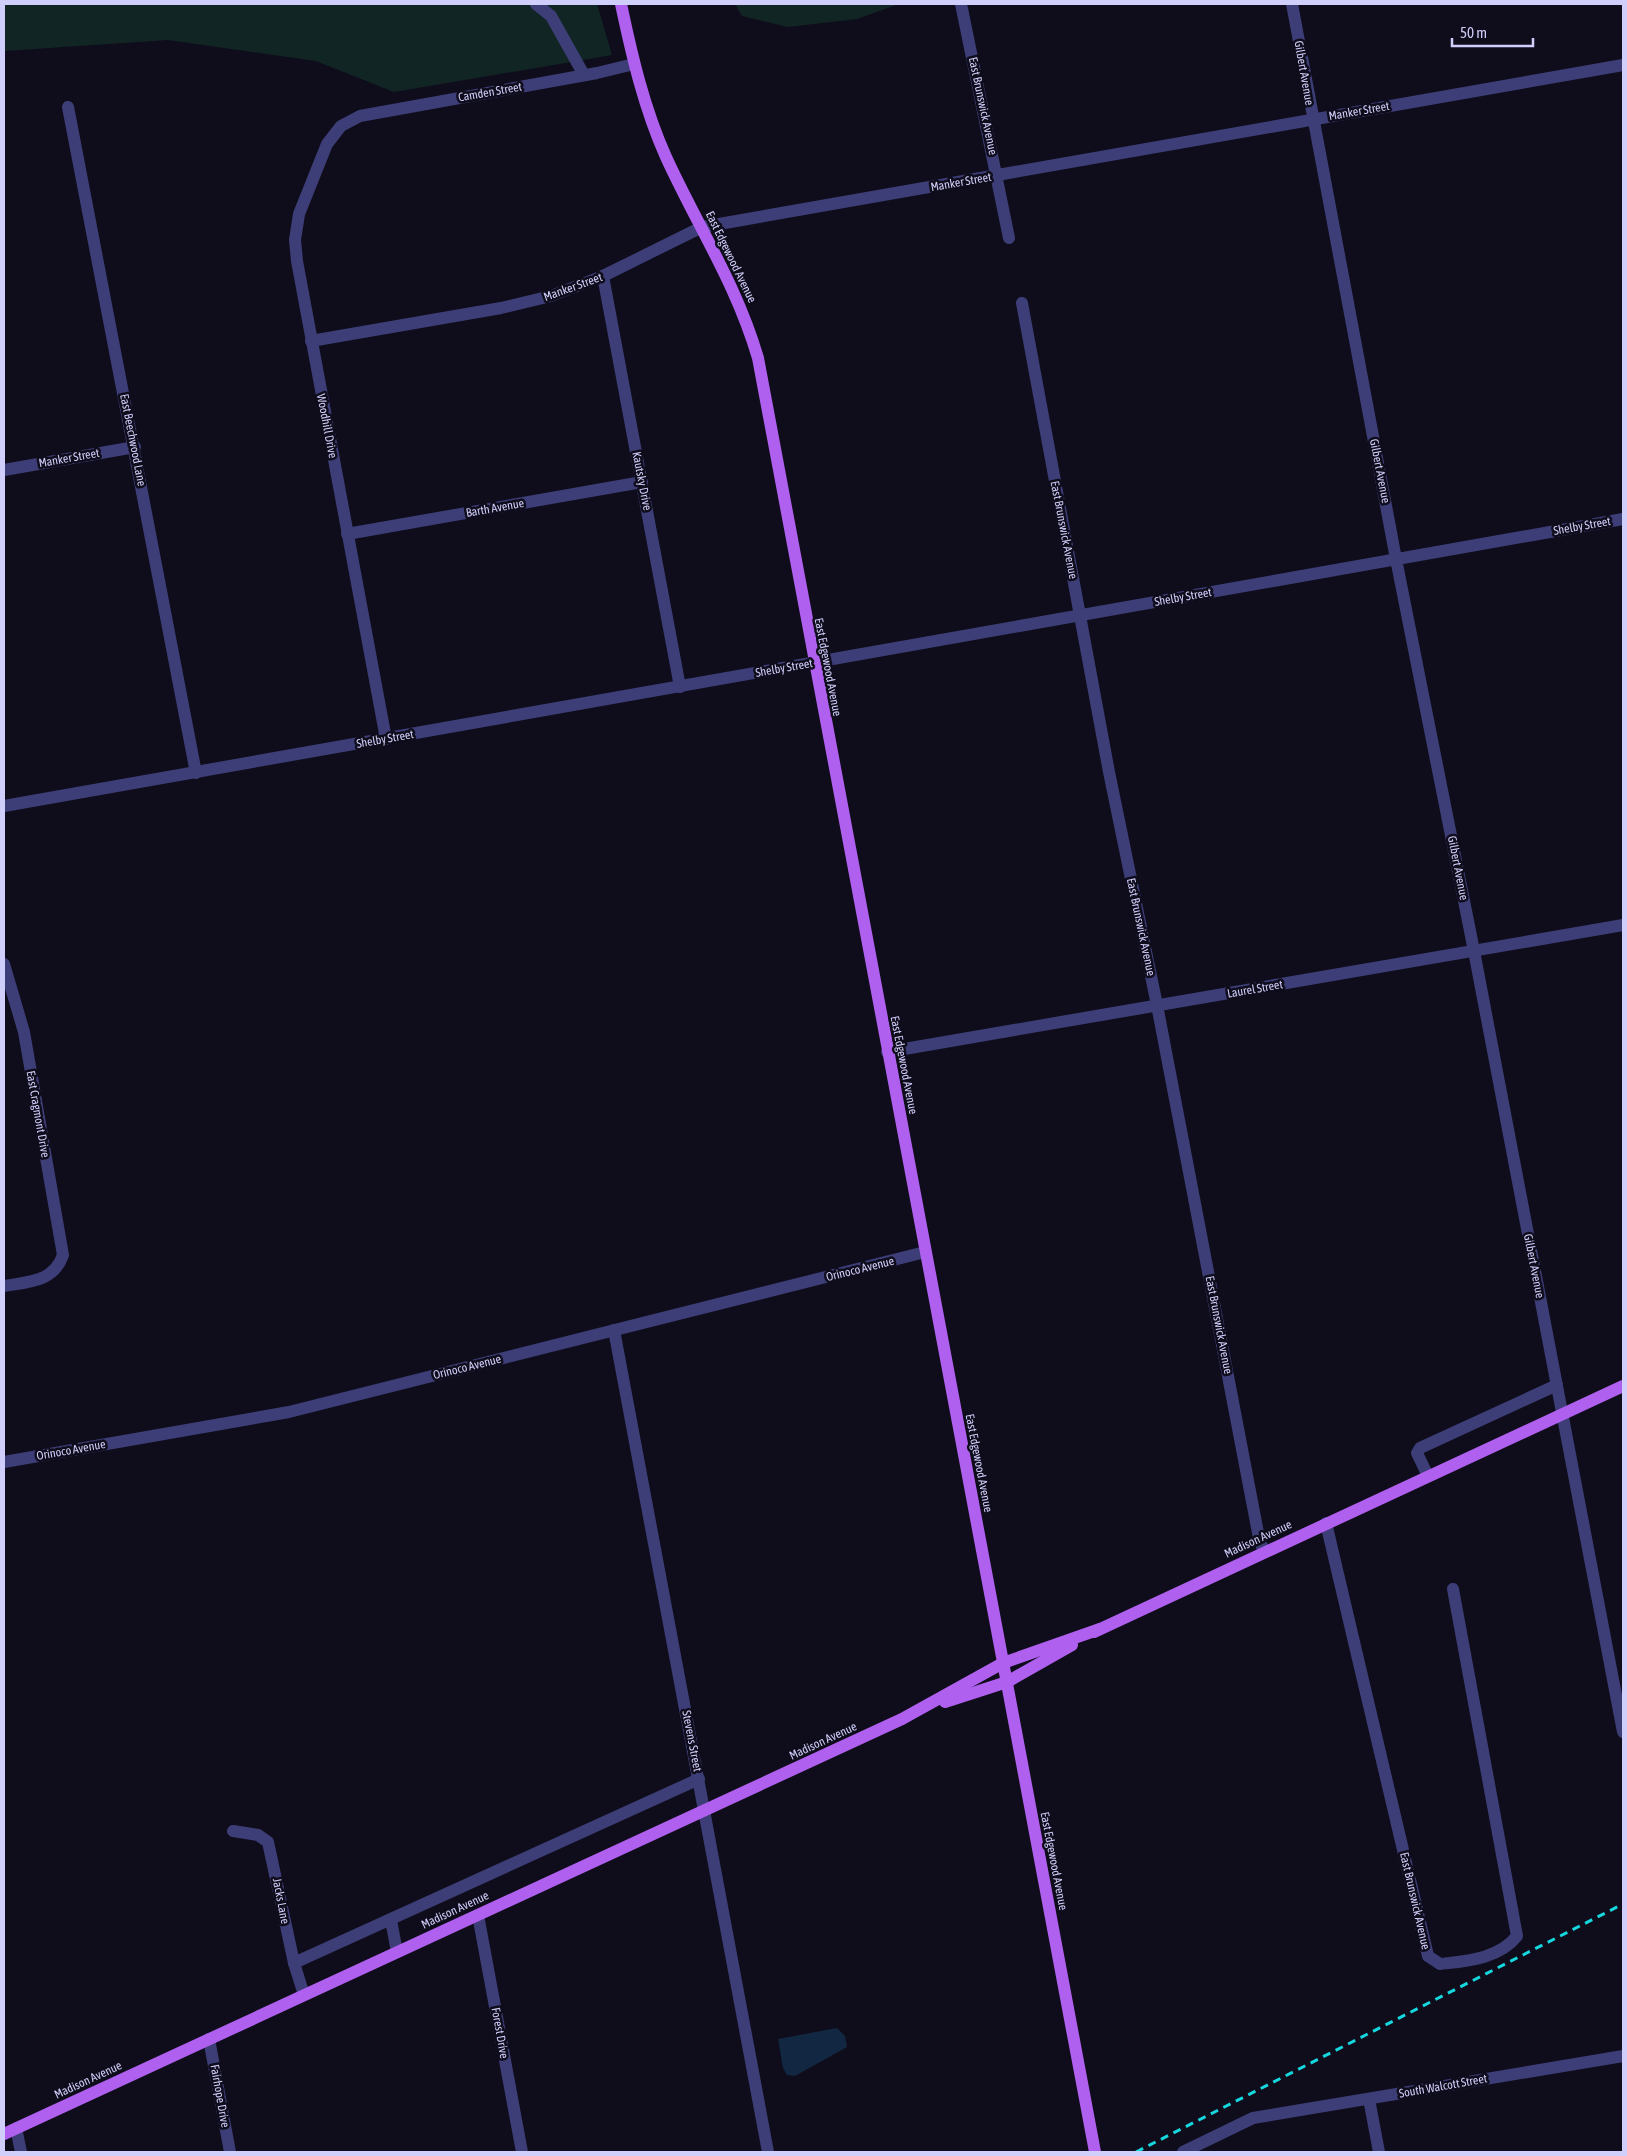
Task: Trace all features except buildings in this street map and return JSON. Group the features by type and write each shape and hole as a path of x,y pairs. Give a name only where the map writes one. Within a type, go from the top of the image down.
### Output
{"main road":[{"name":"East Edgewood Avenue","path":"621,4 634,64 659,141 739,302 758,358 813,663 1095,2152"},
{"name":"Madison Avenue","path":"919,1711 1007,1682 1100,1629 1623,1386"},
{"name":"Madison Avenue","path":"4,2134 919,1711 1003,1662 1100,1629"}],"street":[{"path":"536,4 551,16 584,75"},
{"name":"East Brunswick Avenue","path":"961,4 998,176 1009,238"},
{"name":"Gilbert Avenue","path":"1292,4 1396,559 1474,951 1623,1732"},
{"name":"Camden Street","path":"346,123 360,116 377,112 584,75 634,64"},
{"name":"Manker Street","path":"311,341 511,306 551,296 603,276 702,227 1623,65"},
{"name":"East Beechwood Lane","path":"68,106 196,773"},
{"name":"Woodhill Drive","path":"346,123 334,133 327,144 302,204 296,230 296,255 386,739"},
{"name":"Kautsky Drive","path":"603,276 680,687"},
{"name":"East Brunswick Avenue","path":"1022,303 1109,772 1158,1005 1259,1538 1264,1552"},
{"name":"Manker Street","path":"4,470 134,447"},
{"name":"Barth Avenue","path":"348,534 642,482"},
{"name":"Shelby Street","path":"4,806 1623,519"},
{"name":"Laurel Street","path":"887,1052 1623,925"},
{"name":"East Cragmont Drive","path":"4,964 24,1032 63,1250 59,1265 44,1278 4,1286"},
{"name":"Orinoco Avenue","path":"4,1462 289,1412 926,1252"},
{"name":"Stevens Street","path":"614,1330 768,2152"},
{"path":"1428,1476 1417,1453 1420,1448 1557,1385"},
{"name":"East Brunswick Avenue","path":"1326,1523 1428,1956 1440,1964 1490,1955 1510,1946 1516,1936 1453,1589"},
{"name":"Madison Avenue","path":"294,1963 699,1779"},
{"name":"Jacks Lane","path":"234,1831 258,1835 268,1842 294,1963 304,1995"},
{"name":"Forest Drive","path":"478,1914 522,2152"},
{"path":"391,1920 397,1952"},
{"name":"Fairhope Drive","path":"209,2039 230,2152"},
{"name":"South Walcott Street","path":"1184,2152 1253,2118 1262,2116 1623,2056"},
{"path":"1369,2099 1379,2152"},
{"path":"16,2128 21,2152"}],"green space":[{"path":"4,4 597,4 612,55 394,92 316,61 168,40 4,51"},
{"path":"735,4 899,4 857,19 788,27 742,16"}],"water":[{"path":"837,2028 845,2036 847,2047 795,2076 787,2075 783,2068 778,2039"}],"railway":[{"path":"1136,2152 1623,1904"}]}
